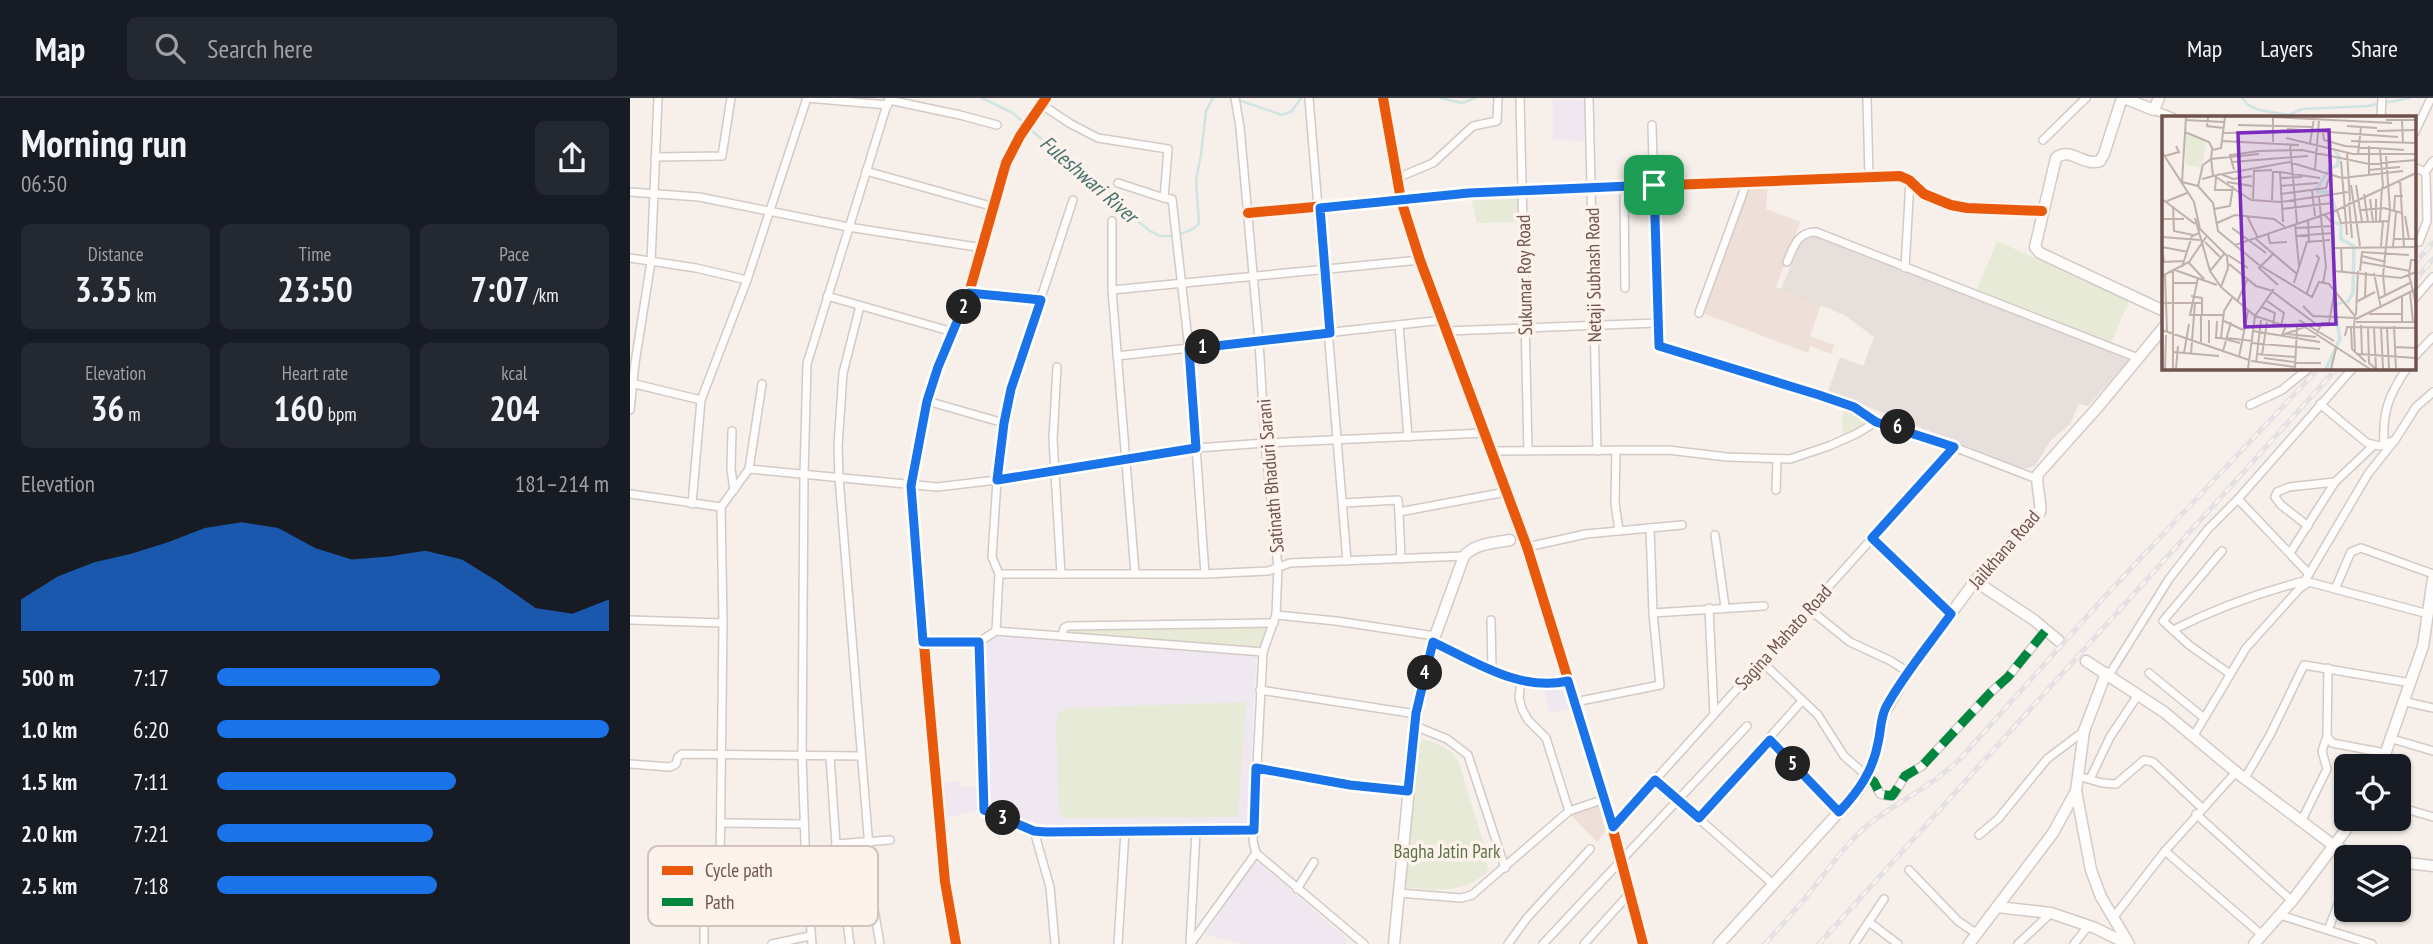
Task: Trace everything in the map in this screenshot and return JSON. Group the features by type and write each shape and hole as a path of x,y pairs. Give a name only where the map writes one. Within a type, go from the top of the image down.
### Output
{"street":[{"path":"630,410 651,261 658,98"},
{"path":"655,157 722,156 731,98"},
{"path":"692,505 701,400 747,280 807,98 889,101 997,125"},
{"path":"1309,98 1347,561"},
{"path":"1383,98 1401,201 1420,260 1527,547 1605,799 1643,944"},
{"path":"1397,178 1433,163 1473,126 1497,121 1498,98"},
{"name":"Sukumar Roy Road","path":"1520,98 1528,451"},
{"name":"Netaji Subhash Road","path":"1589,98 1597,451"},
{"path":"1867,98 1869,176"},
{"path":"2043,140 2086,98"},
{"path":"2162,310 2040,253 2035,244 2059,154 2066,153 2090,163 2100,160 2123,98 2169,116"},
{"path":"2154,110 2159,98"},
{"path":"2381,115 2382,98"},
{"path":"2416,130 2431,98"},
{"path":"805,846 802,755 807,364 889,101"},
{"path":"956,944 945,882 911,486 927,401 969,293 1006,163 1020,136 1044,101 1071,124 1098,138 1168,149 1164,198"},
{"name":"Satinath Bhaduri Sarani","path":"1236,101 1254,276 1265,443 1278,567 1275,619 1263,652 1260,690 1254,830 1256,853"},
{"path":"1652,125 1657,342 1661,347 1854,407 1876,422 1954,447 2036,479"},
{"path":"2419,242 2427,221 2425,172 2433,161"},
{"path":"2416,168 2425,172"},
{"path":"866,171 994,207"},
{"path":"1248,214 1523,190 1869,176 1900,176 1924,194 1951,205 2042,211"},
{"path":"1905,268 1910,181"},
{"path":"1699,313 1747,182"},
{"path":"1118,183 1172,199 1189,349 1205,574"},
{"path":"1624,187 1625,288"},
{"path":"630,192 699,197 848,227 983,248"},
{"path":"996,631 999,575 992,557 1004,423 1011,389 1073,200"},
{"path":"1112,221 1112,290 1135,573"},
{"path":"1787,262 1799,238 1812,232 2138,358"},
{"path":"630,258 696,268 747,280"},
{"path":"1112,290 1420,260"},
{"path":"2416,297 2433,277"},
{"path":"969,293 1041,300"},
{"path":"827,296 953,332"},
{"path":"860,306 843,373 838,446 869,846"},
{"path":"1117,356 1443,320"},
{"path":"1447,331 1657,323"},
{"path":"1399,325 1408,437"},
{"name":"Jailkhana Road","path":"1719,944 1858,791 1878,747 1883,715 1908,672 1975,581 2040,512 2041,499 2036,479 2041,470 2162,329"},
{"path":"2416,355 2433,337"},
{"path":"1057,367 1054,439 1060,574"},
{"path":"2250,405 2282,390 2308,369"},
{"path":"2129,944 2101,897 2091,870 2076,791 2084,731 2107,674 2169,579 2208,530 2352,369"},
{"path":"2384,445 2383,425 2387,401 2406,369"},
{"path":"632,383 701,400"},
{"path":"721,846 721,507 749,469 762,384"},
{"path":"2193,737 2246,648 2302,585 2368,474 2395,440 2416,407 2433,392"},
{"path":"927,401 1004,423"},
{"path":"2320,404 2373,446"},
{"path":"1491,451 1677,451 1777,460 1816,452 1876,422"},
{"path":"732,431 731,469 734,490"},
{"path":"749,469 937,487 1196,448 1485,433"},
{"path":"2290,553 2335,482 2373,446 2395,440"},
{"name":"Sagina Mahato Road","path":"1613,827 1954,447"},
{"path":"1616,450 1615,503 1619,531"},
{"path":"1776,490 1777,460"},
{"path":"2308,526 2281,505 2275,496 2277,492 2289,487 2335,482"},
{"path":"1399,512 1506,492"},
{"path":"630,494 692,505 721,507"},
{"path":"2238,499 2309,574"},
{"path":"1343,503 1398,500 1401,559"},
{"path":"1510,540 1518,524"},
{"path":"1394,944 1416,713 1434,639 1464,556 1469,550 1483,544 1510,540 1527,547 1586,534 1682,525"},
{"path":"1575,702 1660,685 1653,613 1650,528"},
{"path":"1715,535 1725,607"},
{"path":"1872,538 1951,614"},
{"path":"2327,736 2332,743 2385,753 2423,646 2433,576 2361,548 2351,552 2335,589"},
{"path":"2222,551 2163,621 2189,645 2230,674"},
{"path":"999,575 1205,574 1268,571 1290,563 1464,556"},
{"path":"1975,581 2059,641"},
{"path":"2173,630 2246,597 2309,582 2428,614"},
{"path":"1653,613 1764,606"},
{"path":"1709,608 1714,715"},
{"path":"1809,609 1850,642 1891,660 1908,672"},
{"path":"1062,636 1064,628 1068,626 1275,619 1336,621 1434,639 1521,681 1568,681"},
{"path":"630,620 723,623"},
{"path":"1491,620 1492,669"},
{"path":"1762,662 1818,715 1844,756 1874,782 1880,794 1892,796 1905,776 1922,766 2008,677 2046,630"},
{"path":"923,642 979,642 996,631 1263,652"},
{"path":"979,642 984,810 1034,831 1254,830"},
{"path":"2086,661 2164,712 2333,845"},
{"path":"2113,918 2199,811 2241,775 2270,735 2303,666 2411,683"},
{"path":"2301,822 2327,769 2322,751 2327,736 2328,668"},
{"path":"2149,673 2204,718"},
{"path":"1521,681 1519,692 1522,709 1528,720 1546,738 1569,811"},
{"path":"1260,690 1416,713"},
{"path":"2090,779 2110,737 2138,695"},
{"path":"1699,818 1802,701"},
{"path":"2402,701 2433,708"},
{"path":"1415,726 1452,742 1468,755 1504,867"},
{"path":"1543,944 1747,726"},
{"path":"1979,835 1998,819 2047,759 2084,731"},
{"path":"2389,738 2433,751"},
{"path":"1770,740 1839,812"},
{"path":"630,764 668,768 674,765 681,754 861,756"},
{"path":"830,757 836,844 890,840"},
{"path":"2078,776 2109,785 2116,784 2144,760 2153,762 2199,811 2292,901"},
{"path":"1256,768 1350,785 1408,791"},
{"path":"1655,780 1773,884"},
{"path":"1969,944 2053,833 2076,791"},
{"path":"1399,894 1467,897 1480,890 1569,811 1605,799"},
{"path":"2411,811 2433,817"},
{"path":"722,823 804,824"},
{"path":"1034,831 1050,887 1055,944"},
{"path":"1118,944 1125,831"},
{"path":"1190,944 1196,831"},
{"path":"2254,944 2292,901 2344,831"},
{"path":"1508,944 1527,918 1590,849"},
{"path":"2165,851 2262,935"},
{"path":"1190,944 1256,853 1364,944"},
{"path":"1297,889 1314,862"},
{"path":"2411,863 2433,866"},
{"path":"1909,870 1958,921 1976,934"},
{"path":"1584,944 1630,893"},
{"path":"1854,944 1884,899"},
{"path":"1997,907 2051,912 2089,925 2114,941 2129,944"},
{"path":"2018,944 2051,912"},
{"path":"2280,915 2372,944"},
{"path":"2328,930 2334,915"},
{"path":"1869,922 1898,944"},
{"path":"2074,944 2089,925"},
{"path":"704,926 704,944"},
{"path":"847,926 850,944"},
{"path":"877,926 880,944"},
{"path":"772,944 811,940"}],"shaded area":[{"path":"1553,100 1585,101 1584,141 1553,140"},
{"path":"1749,185 1768,185 1766,209 1800,222 1776,287 1821,304 1810,336 1834,345 1831,354 1810,346 1808,353 1702,313"},
{"path":"1815,237 2129,360 2088,406 2079,404 2070,424 2051,440 2035,466 2024,469 1828,391 1840,357 1863,366 1874,337 1844,315 1781,289 1802,240"},
{"path":"997,636 1067,637 1256,656 1248,825 1038,826 987,805 982,645"},
{"path":"1566,684 1572,708 1549,714 1544,685"},
{"path":"960,781 961,787 976,786 979,810 942,819 939,783"},
{"path":"1603,803 1610,826 1597,842 1570,814"},
{"path":"1255,859 1347,939 1346,944 1245,944 1205,935"}],"green space":[{"path":"1516,194 1520,197 1520,222 1477,223 1471,196"},
{"path":"1997,241 2129,301 2111,343 1977,290"},
{"path":"1845,406 1868,421 1866,426 1844,437 1842,421"},
{"path":"1272,625 1262,648 1066,633 1066,631"},
{"path":"1246,702 1238,817 1063,818 1059,808 1056,720 1064,708"},
{"name":"Bagha Jatin Park","path":"1422,739 1442,746 1458,760 1484,845 1488,871 1479,879 1459,887 1438,890 1404,887 1418,745"}],"waterway":[{"name":"Fuleshwari River","path":"982,98 1013,113 1053,150 1101,188 1114,203 1160,236 1175,236 1199,224 1196,179 1206,111 1213,98"},
{"name":"Fuleshwari River","path":"1236,99 1282,115 1292,111 1301,98"},
{"name":"Fuleshwari River","path":"1441,98 1462,103 1475,98"},
{"name":"Fuleshwari River","path":"2242,98 2248,105 2259,110 2289,115 2302,109 2367,106 2410,98"}],"railway":[{"path":"2416,262 2433,243"},
{"path":"2416,279 2433,259"},
{"path":"1765,944 1861,831 1960,759 2108,593 2318,369"},
{"path":"1819,944 2336,369"}],"marked path":[{"path":"1867,776 1874,782 1880,794 1892,796 1905,776 1922,766 2008,677 2046,630"}],"cycle path":[{"path":"956,944 945,882 910,486 927,401 969,293 1006,163 1020,136 1046,98"},
{"path":"1383,98 1401,200 1420,260 1527,547 1605,799 1643,944"},
{"path":"1248,213 1469,193 1900,176 1909,180 1924,194 1951,205 2042,211"}],"route":[{"path":"1654,185 1659,346 1819,395 1854,407 1876,422 1954,447 1872,538 1951,614 1886,707 1880,725 1878,747 1867,776 1858,791 1839,812 1770,740 1699,818 1655,780 1613,827 1568,681 1542,683 1516,680 1433,642 1416,713 1408,791 1350,785 1256,768 1254,830 1046,832 1034,831 984,810 979,642 923,642 911,486 927,401 969,293 1041,300 1011,389 997,480 1126,460 1196,448 1189,349 1330,333 1320,208 1469,193 1654,185"}]}
